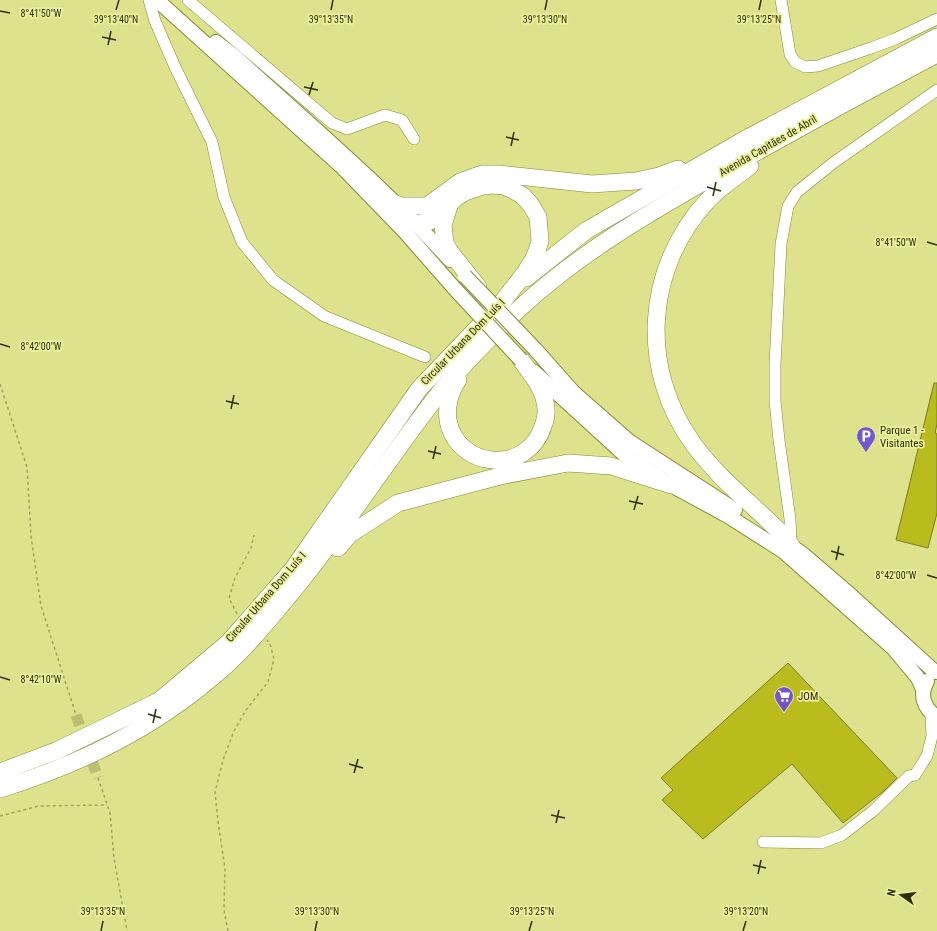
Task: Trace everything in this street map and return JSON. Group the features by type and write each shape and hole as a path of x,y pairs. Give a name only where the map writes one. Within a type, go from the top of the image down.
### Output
{"highway":[{"name":"Avenida Capitães de Abril","path":"512,290 587,230 742,141 937,36"},
{"name":"Avenida Capitães de Abril","path":"492,336 520,308 564,270 608,239 656,209 810,121 937,54"},
{"path":"791,544 705,459 679,422 670,404 659,364 656,327 657,307 662,281 672,255 683,233 697,214 718,191 810,121"},
{"path":"418,224 427,206 460,182 470,177 482,174 499,174 592,184 636,181 674,171 742,141"},
{"path":"418,224 430,221 465,192 479,187 492,185 514,190 532,205 538,217 540,240 533,260 512,290"},
{"path":"394,203 402,206 427,206"},
{"path":"450,204 443,225 445,243 457,260 473,278 486,298"},
{"name":"Circular Urbana Dom Luís I","path":"0,772 56,751 159,701 228,642 293,569 419,389 512,290"},
{"path":"492,336 483,352 453,388 448,403 447,414 450,428 455,439 465,449 477,456 488,460 509,460 526,452 532,447 539,437 546,419 545,402 536,380 521,360"},
{"name":"Circular Urbana Dom Luís I","path":"0,790 47,774 117,742 172,709 211,679 242,650 281,606 322,554 421,417 477,350 492,336"},
{"path":"242,650 315,577 350,534 398,503 500,476 568,463 611,466 671,485"}],"main road":[{"path":"158,0 341,166 419,247 455,289 521,360 626,455 671,485 728,516 783,551 893,648 918,678 923,689 924,702 934,715"},
{"path":"158,0 233,55 348,158 418,224 465,276 535,349 573,392 630,442 700,489 791,544 936,672 926,682 923,689"},
{"path":"356,182 370,189 402,221 412,225 418,224"},
{"path":"418,224 416,234 419,247"}],"street":[{"path":"149,0 158,27 175,67 212,142 224,197 242,242 273,280 324,316 425,357"},
{"path":"188,0 332,123 347,129 385,115 402,120 414,139"},
{"path":"781,0 790,54 795,62 805,67 818,66 871,48 895,39 937,19"},
{"path":"791,544 790,519 779,440 775,380 781,244 788,206 797,192 833,163 937,90"},
{"path":"763,842 821,843 842,835 874,812 909,776 916,775 926,756 935,733 934,715"}],"path":[{"path":"0,384 27,467 31,536 41,606 76,715"},
{"path":"240,616 236,613 229,598 234,578 251,548 254,535"},
{"path":"228,931 224,910 225,868 215,792 222,760 234,731 246,710 268,682 274,660 270,644 264,638"},
{"path":"98,778 110,813 114,858 127,931"},
{"path":"0,816 39,806 107,805"}],"building":[{"path":"934,383 937,383 937,424 935,433 937,434 937,513 928,548 896,540"},
{"name":"JOM","path":"788,663 897,778 884,791 843,823 792,764 703,839 662,800 673,790 661,778"}],"tunnel":[{"path":"76,715 98,778"}],"place":[{"name":"Parque 1 - Visitantes","path":"866,453"},
{"name":"JOM","path":"784,713"}]}
